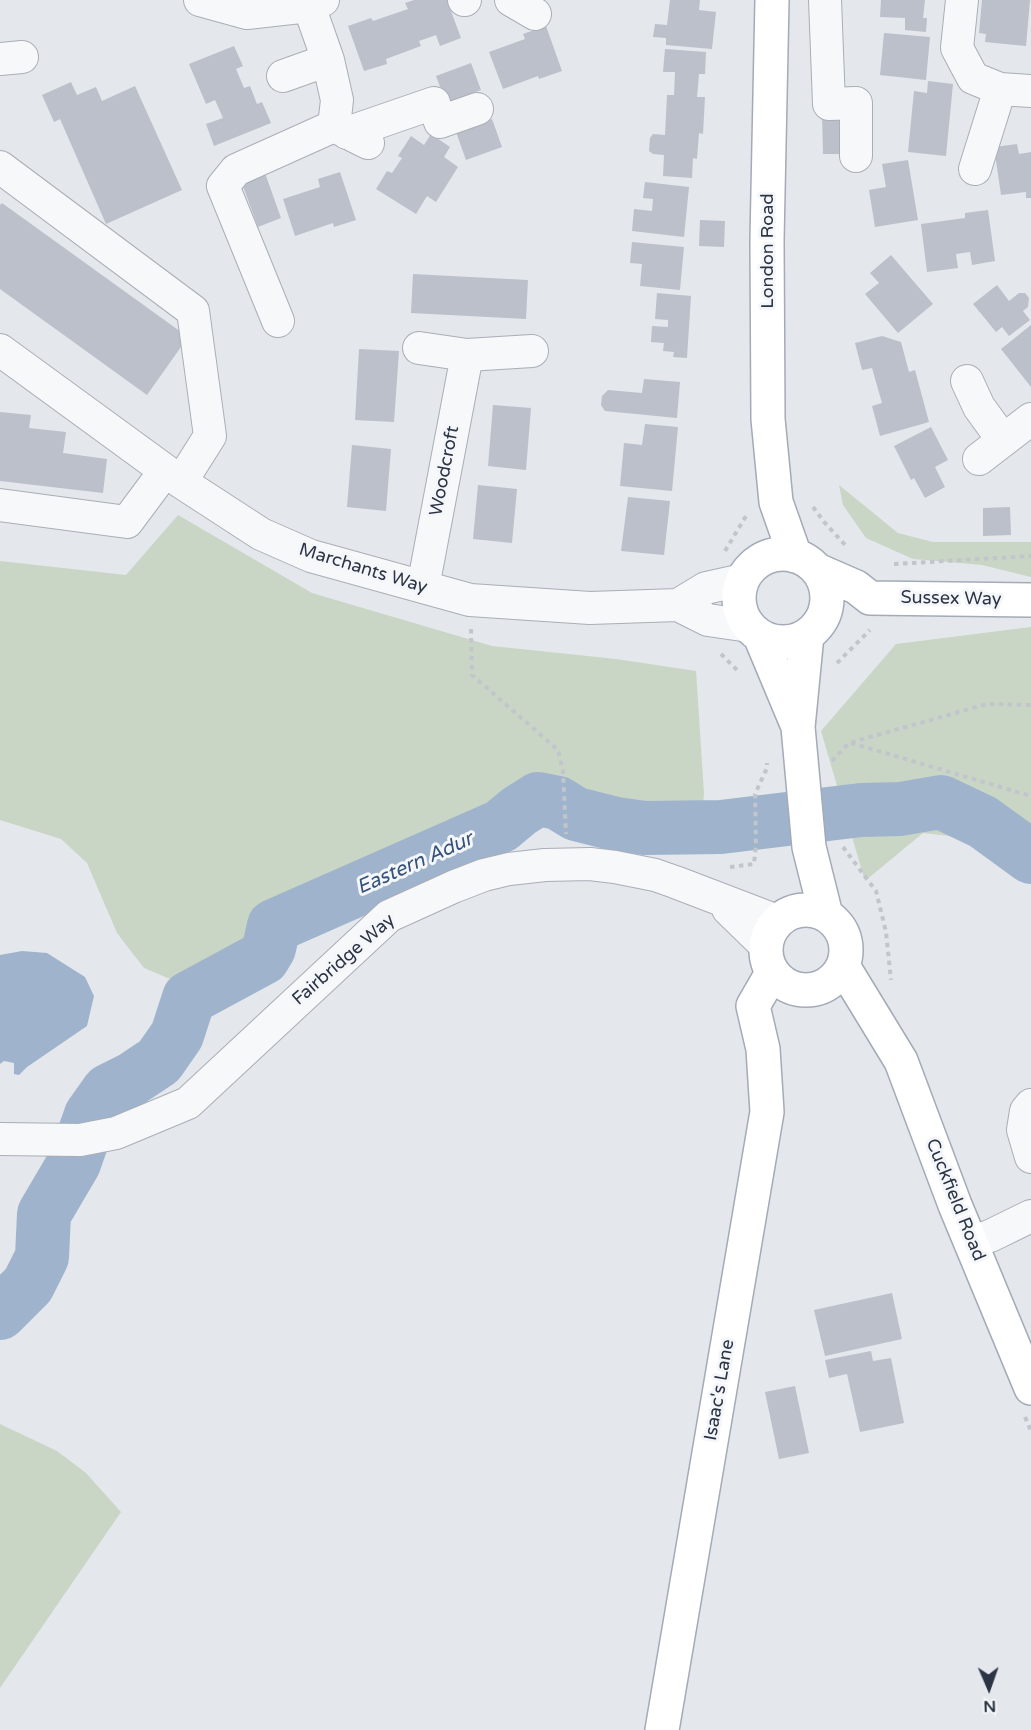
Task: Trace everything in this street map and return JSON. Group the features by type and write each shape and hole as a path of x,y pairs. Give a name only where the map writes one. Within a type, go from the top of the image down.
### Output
{"main road":[{"name":"London Road","path":"772,0 767,240 768,419 776,502 806,563"},
{"name":"London Road","path":"750,571 776,502"},
{"path":"798,727 754,631 741,612 738,596 750,571 782,554 856,587 870,598"},
{"path":"754,631 776,642 792,642 807,635 819,623 826,609 827,595 824,581 806,563"},
{"name":"Sussex Way","path":"826,609 857,608 870,598 1031,600"},
{"path":"807,635 798,727 804,792 825,846 826,915"},
{"path":"779,949 825,846"},
{"path":"799,910 813,910 826,915 837,924 844,937 846,952 835,975 804,991 779,949 799,910"},
{"name":"Isaac's Lane","path":"662,1730 767,1112 763,1049 753,1006 779,949"},
{"name":"Cuckfield Road","path":"835,975 883,1003 901,1061 970,1242 1031,1388"}],"street":[{"path":"200,0 247,13 316,3 337,100 350,134"},
{"path":"825,0 829,104 856,103 856,156"},
{"path":"962,0 957,48 986,84 1031,91"},
{"path":"283,76 328,60"},
{"path":"975,169 986,84"},
{"path":"278,321 223,186 236,170 350,134 434,103 440,122 477,109"},
{"path":"0,167 193,311 210,436 173,477 127,522 0,505"},
{"path":"419,348 467,355 532,351"},
{"name":"Marchants Way","path":"0,350 173,477 261,534 311,556 470,600 590,608 678,605 708,620 754,631"},
{"name":"Woodcroft","path":"423,587 467,355"},
{"path":"967,381 979,407 1003,440"},
{"path":"979,459 1031,419"},
{"name":"Marchants Way","path":"678,605 706,588 750,571"},
{"name":"Fairbridge Way","path":"0,1139 80,1140 116,1133 188,1103 389,916 453,887 509,869 590,864 654,875 718,900 779,949"},
{"path":"1031,1105 1026,1112 1023,1130 1031,1157"},
{"path":"970,1242 1030,1219"}],"path":[{"path":"812,505 838,537 852,550"},
{"path":"886,564 1031,556"},
{"path":"470,600 472,675 558,750 563,771 566,832"},
{"path":"716,649 740,674"},
{"path":"827,767 849,742 987,704 1031,705"},
{"path":"849,742 1031,796"},
{"path":"756,844 755,794 767,768 766,757"},
{"path":"825,846 876,891 886,932 883,1003"}],"green space":[{"path":"839,485 898,533 933,542 1031,542 1031,577 982,565 913,559 866,538 843,505"},
{"path":"178,515 312,593 492,646 616,659 696,671 704,793 701,827 541,792 469,843 406,869 321,909 170,997 170,979 144,968 117,933 87,863 61,839 0,820 0,561 126,575"},
{"path":"1031,627 1031,845 923,833 865,881 821,731 896,644"},
{"path":"0,1424 57,1451 86,1473 121,1512 0,1688"}],"water":[{"path":"22,951 47,953 85,977 94,996 87,1026 27,1067 19,1075 14,1074 14,1063 4,1061 0,1064 0,955"}],"building":[{"path":"414,0 447,0 461,38 440,46 436,35 419,41 421,46 386,59 387,64 364,71 348,26 371,18 373,21 408,9 405,3"},
{"path":"670,0 700,0 699,10 716,12 712,49 666,45 666,38 653,37 655,24 667,25"},
{"path":"881,0 925,0 923,18 927,18 926,32 905,30 905,18 880,17"},
{"path":"982,0 1030,0 1026,46 985,42 986,34 979,33"},
{"path":"546,26 562,71 539,79 538,76 503,89 489,52 525,39 523,34"},
{"path":"884,33 930,37 926,80 880,75"},
{"path":"234,46 243,66 236,69 244,88 250,86 257,104 262,102 271,123 214,146 206,124 223,118 215,100 206,104 189,64"},
{"path":"665,49 706,52 705,74 699,74 697,97 705,97 703,134 699,133 697,159 693,158 692,178 663,176 664,155 653,154 649,151 650,138 653,134 665,135 667,95 674,95 675,72 663,72"},
{"path":"471,63 481,90 446,103 436,76"},
{"path":"928,81 953,84 946,156 908,152 914,91 927,93"},
{"path":"71,82 77,95 96,87 102,101 135,86 182,190 106,224 60,119 54,122 42,95"},
{"path":"822,114 849,114 850,154 823,154"},
{"path":"492,119 502,147 466,160 456,132"},
{"path":"431,134 450,147 444,157 458,167 436,202 427,196 416,214 376,189 387,171 392,173 402,158 398,156 411,136 424,145"},
{"path":"1017,144 1019,154 1031,152 1031,198 1026,198 1026,192 1001,195 994,147"},
{"path":"908,160 918,220 875,227 869,190 886,187 882,164"},
{"path":"340,172 356,220 334,227 333,223 295,236 283,199 320,187 318,179"},
{"path":"265,173 281,218 258,227 241,181"},
{"path":"645,182 689,187 684,237 632,231 634,209 652,211 653,199 643,198"},
{"path":"2,203 188,337 147,395 0,289 0,205"},
{"path":"988,210 995,261 972,265 970,252 956,254 958,268 927,272 921,224 965,218 965,213"},
{"path":"700,220 725,221 724,247 699,246"},
{"path":"632,242 684,247 680,290 640,286 642,264 630,263"},
{"path":"891,255 933,304 898,333 865,294 879,283 870,273"},
{"path":"413,274 528,280 526,319 411,313"},
{"path":"997,285 1009,301 1019,293 1025,293 1029,298 1028,307 1023,311 1030,320 1009,336 1002,327 996,332 973,304"},
{"path":"657,293 691,296 687,358 673,357 674,352 663,351 664,343 651,342 652,326 668,327 668,320 655,319"},
{"path":"1031,325 1031,387 1001,349"},
{"path":"882,336 901,342 909,372 915,370 929,422 880,436 872,406 882,403 872,368 862,370 855,343"},
{"path":"359,349 399,351 394,422 355,420"},
{"path":"644,379 680,382 677,418 605,411 601,405 602,396 608,390 642,393"},
{"path":"493,405 531,408 526,470 488,466"},
{"path":"0,412 31,415 29,428 66,432 63,453 107,459 103,493 0,481"},
{"path":"645,424 678,427 672,491 620,486 624,443 642,445"},
{"path":"931,427 948,460 935,467 945,487 925,498 914,478 911,480 894,446"},
{"path":"352,445 391,449 386,511 347,507"},
{"path":"478,485 517,489 512,543 473,539"},
{"path":"628,497 670,501 664,555 621,551"},
{"path":"1010,507 1011,535 983,536 983,508"},
{"path":"892,1293 902,1339 825,1356 814,1310"},
{"path":"871,1351 873,1361 891,1358 904,1423 860,1432 847,1374 829,1378 825,1360"},
{"path":"795,1386 809,1453 779,1459 765,1392"}],"waterway":[{"name":"Eastern Adur","path":"0,1313 28,1285 42,1257 44,1214 74,1163 91,1115 108,1091 132,1079 159,1061 177,1035 189,998 263,958 269,948 274,926 501,826 538,799 558,803 576,814 616,824 645,828 721,827 861,810 900,809 941,802 983,822 1031,857"}]}
